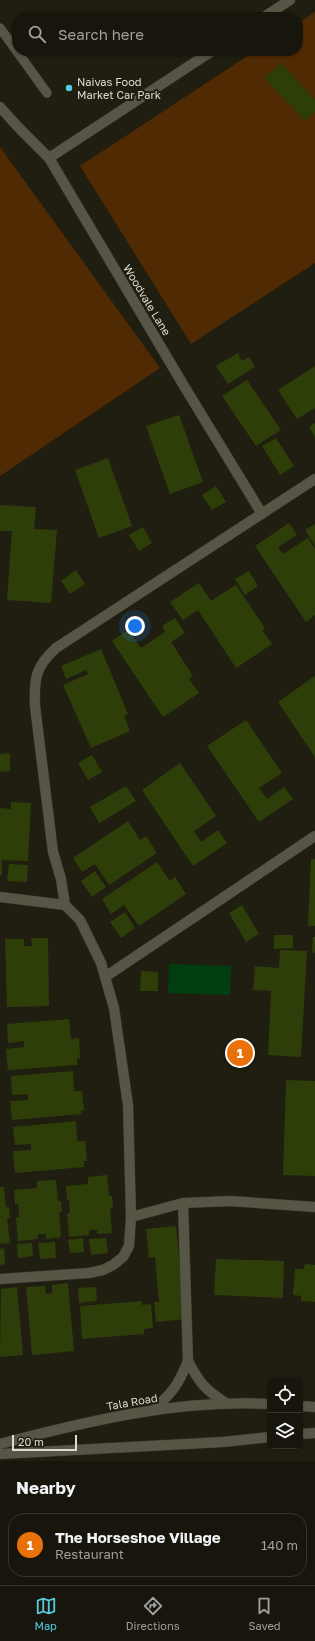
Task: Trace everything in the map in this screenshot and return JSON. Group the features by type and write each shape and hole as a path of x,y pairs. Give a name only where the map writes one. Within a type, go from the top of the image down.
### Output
{"street":[{"path":"272,12 290,0"},
{"path":"49,158 204,56"},
{"name":"Woodvale Lane","path":"0,107 49,158 184,386 262,514"},
{"path":"0,1279 89,1273 103,1270 113,1265 123,1257 129,1246 131,1217 128,1105 114,1008 101,963 80,920 65,905 61,879 53,852 35,706 34,688 38,672 44,658 56,648 315,479"},
{"path":"104,976 315,836"},
{"path":"0,897 65,905"},
{"path":"131,1217 183,1203 230,1200 315,1207"},
{"path":"154,1410 173,1390 180,1380 188,1361 183,1203"},
{"path":"188,1361 197,1378 205,1388 227,1403"},
{"name":"Tala Road","path":"0,1444 126,1414 208,1403 267,1404"},
{"path":"303,1406 315,1407"},
{"path":"303,1434 315,1433"},
{"path":"0,1454 224,1442 267,1437"}],"lane":[{"path":"0,28 12,45"},
{"path":"20,56 47,93"}],"shaded area":[{"path":"315,12 315,263 191,344 80,166 247,56 303,56 303,20"},
{"path":"0,147 160,368 0,476"},
{"path":"169,964 231,966 230,995 168,993"}],"building":[{"path":"281,63 315,100 315,111 305,121 264,78"},
{"path":"238,353 242,361 249,357 255,367 228,384 216,366"},
{"path":"315,366 315,408 297,419 278,390"},
{"path":"247,380 281,430 256,446 222,396"},
{"path":"179,415 203,482 170,494 146,426"},
{"path":"315,423 315,437 309,427"},
{"path":"276,438 294,466 280,475 262,446"},
{"path":"108,458 132,526 99,538 75,470"},
{"path":"216,486 226,502 212,510 202,495"},
{"path":"0,505 36,507 34,529 57,530 51,603 7,600 12,531 0,531"},
{"path":"289,523 297,535 278,547 283,554 308,538 315,549 315,615 306,622 255,546"},
{"path":"315,524 315,546 305,530"},
{"path":"143,527 152,543 139,551 129,535"},
{"path":"76,570 85,584 70,594 61,581"},
{"path":"249,571 258,586 245,595 235,579"},
{"path":"199,583 211,601 236,585 265,628 262,630 272,644 236,668 198,610 183,620 170,602"},
{"path":"175,618 185,633 171,642 193,676 189,679 199,693 163,717 112,641 128,630 141,648 165,632 162,626"},
{"path":"101,649 128,714 124,716 130,731 91,748 63,685 88,674 86,670 66,679 61,666"},
{"path":"315,676 315,757 278,702"},
{"path":"246,720 282,773 259,788 267,799 284,787 293,799 259,822 207,746"},
{"path":"10,753 10,771 0,772 0,754"},
{"path":"92,755 102,772 88,780 78,763"},
{"path":"180,763 216,816 194,831 201,842 218,830 227,843 193,866 142,790"},
{"path":"126,786 136,801 99,823 90,807"},
{"path":"11,802 31,803 28,861 2,860 2,875 0,875 0,808 11,809"},
{"path":"128,821 140,840 146,836 157,853 109,885 95,864 82,872 73,858"},
{"path":"311,859 315,859 315,926 308,926"},
{"path":"157,862 170,881 175,877 186,894 139,926 124,905 111,914 102,899"},
{"path":"9,864 28,865 27,882 7,881"},
{"path":"95,871 106,887 92,897 81,881"},
{"path":"242,905 259,934 246,942 229,913"},
{"path":"125,912 135,928 121,938 110,922"},
{"path":"274,935 293,935 293,948 274,949"},
{"path":"313,937 315,937 315,953 312,952"},
{"path":"31,938 48,938 49,1006 7,1007 5,939 24,939 24,946 32,946"},
{"path":"280,950 307,951 301,1057 268,1055 271,991 253,990 255,966 279,968"},
{"path":"141,971 158,972 158,991 140,991"},
{"path":"69,1019 71,1039 79,1038 80,1058 77,1058 77,1065 8,1070 6,1049 24,1047 24,1041 8,1043 7,1024"},
{"path":"73,1071 74,1091 82,1091 84,1110 81,1111 81,1114 12,1120 10,1101 28,1100 28,1094 12,1095 11,1076"},
{"path":"286,1080 315,1081 315,1176 283,1175"},
{"path":"76,1121 77,1141 85,1141 87,1161 84,1161 84,1167 15,1173 13,1151 31,1150 31,1144 15,1145 13,1127"},
{"path":"107,1175 109,1196 112,1196 113,1208 110,1208 112,1233 97,1234 97,1230 89,1230 89,1235 69,1237 67,1213 70,1213 66,1186 88,1184 88,1177"},
{"path":"56,1180 58,1201 61,1201 62,1212 59,1213 61,1237 46,1239 46,1234 38,1234 38,1239 18,1241 16,1218 19,1217 18,1204 15,1204 14,1190 37,1188 37,1181"},
{"path":"0,1187 4,1187 6,1207 9,1207 10,1218 7,1219 10,1243 0,1244"},
{"path":"176,1226 185,1319 156,1322 154,1302 159,1302 155,1257 149,1258 146,1229"},
{"path":"83,1238 84,1252 70,1253 68,1240"},
{"path":"106,1238 108,1253 91,1255 89,1239"},
{"path":"55,1242 56,1258 40,1259 38,1243"},
{"path":"32,1243 33,1256 18,1258 17,1244"},
{"path":"4,1248 5,1264 0,1265 0,1249"},
{"path":"216,1259 284,1261 283,1298 214,1295"},
{"path":"305,1264 315,1265 315,1302 301,1301 301,1296 293,1295 295,1269 304,1269"},
{"path":"68,1283 74,1351 32,1355 26,1287 45,1286 46,1294 52,1293 52,1285"},
{"path":"17,1287 23,1355 0,1357 1,1289"},
{"path":"96,1287 97,1301 79,1303 78,1288"},
{"path":"142,1301 142,1305 151,1304 153,1328 144,1329 144,1334 82,1339 80,1306"}],"place":[{"name":"Naivas Food Market Car Park","path":"69,88"},
{"name":"The Horseshoe Village","path":"240,1053"}]}
